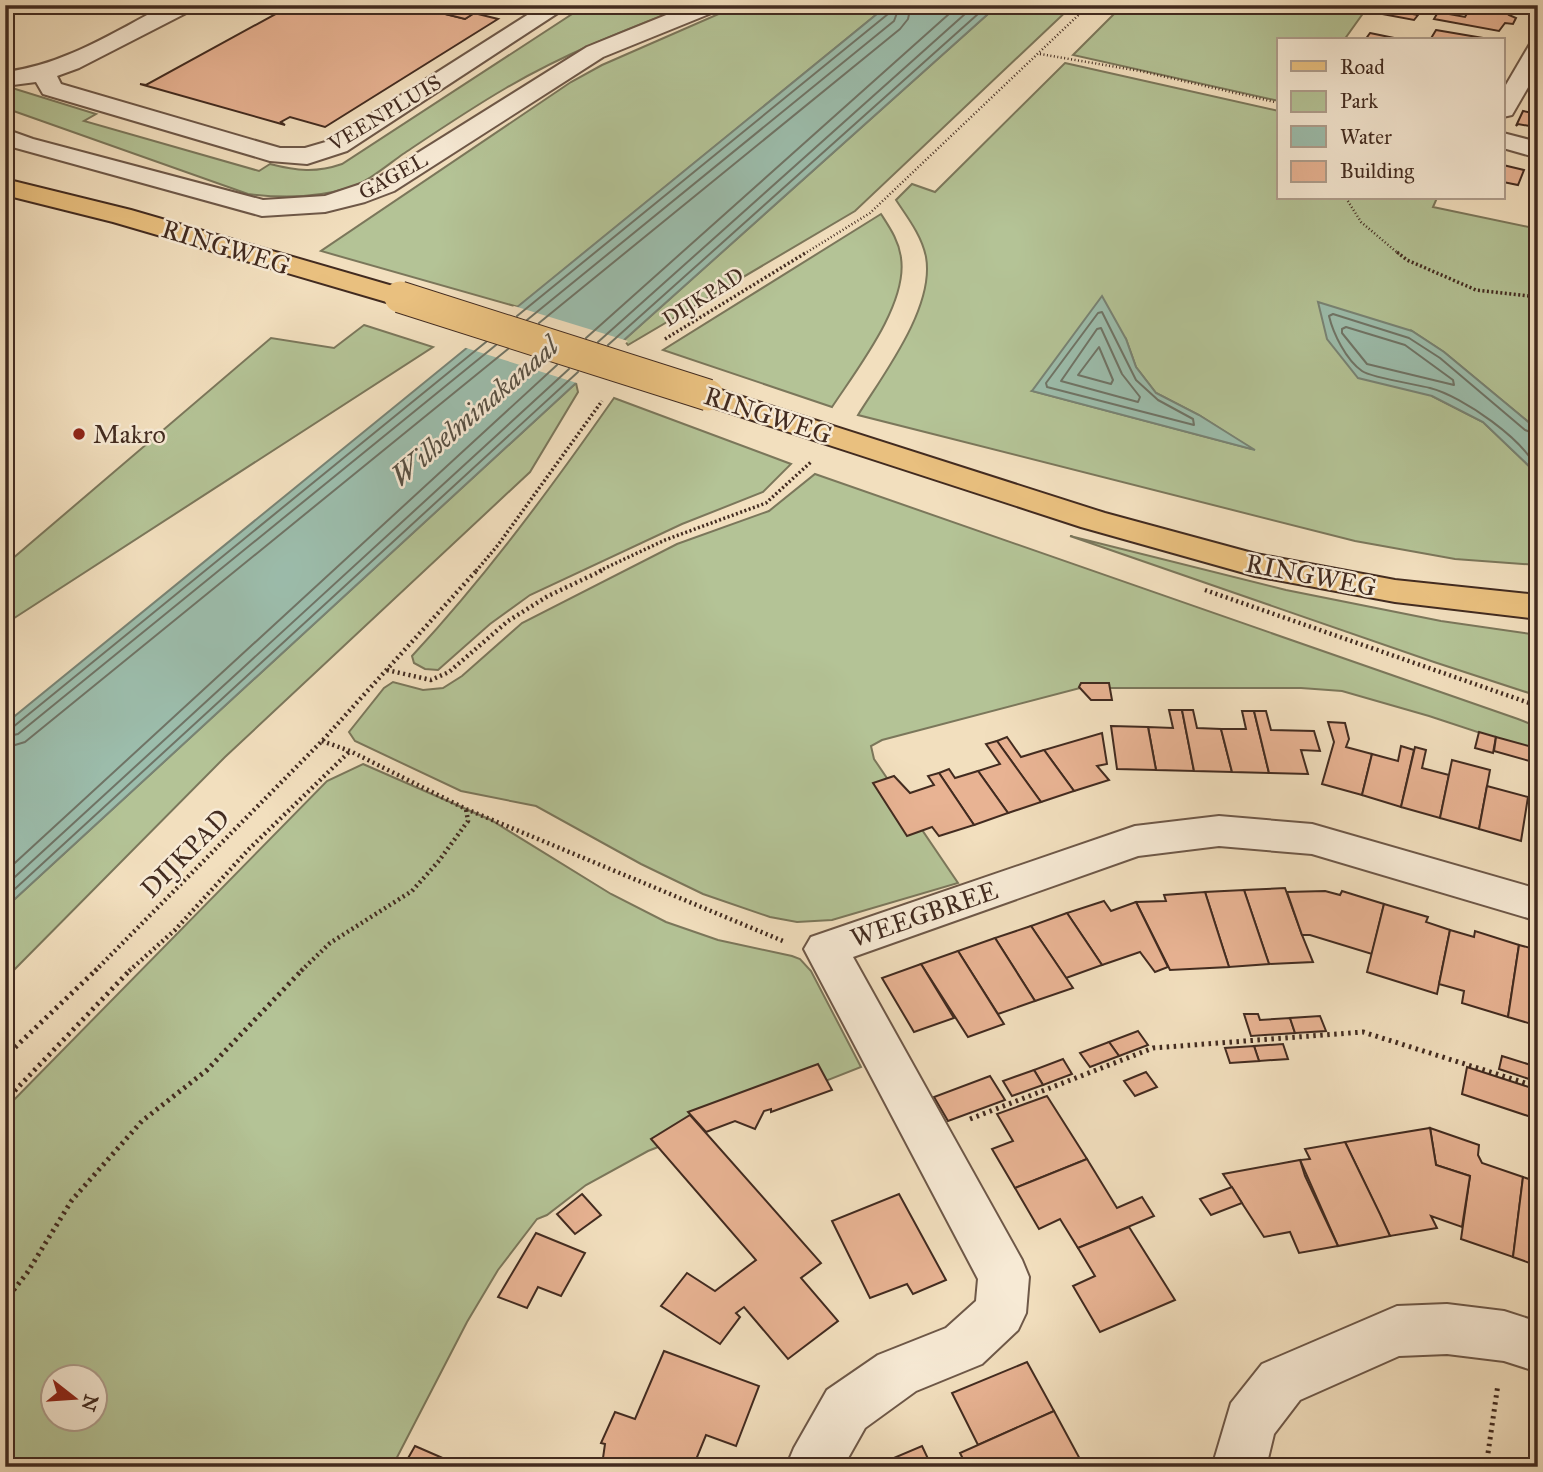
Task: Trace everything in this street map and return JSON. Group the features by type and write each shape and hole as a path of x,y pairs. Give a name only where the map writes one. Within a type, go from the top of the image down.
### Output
{"main road":[{"name":"RINGWEG","path":"5,187 122,216 400,297 1093,520 1255,565 1395,592 1538,607"}],"street":[{"path":"5,79 44,73 71,63 184,5"},
{"name":"VEENPLUIS","path":"44,73 51,89 279,156 307,156 338,146 559,5"},
{"name":"GAGEL","path":"5,136 24,144 262,208 296,209 326,205 359,197 385,185 595,52 710,5"},
{"path":"1504,108 1538,50"},
{"path":"1504,140 1538,150"},
{"name":"WEEGBREE","path":"813,1467 846,1409 897,1373 964,1346 1000,1313 1004,1278 826,949 1135,841 1219,831 1312,839 1538,905"},
{"path":"1240,1467 1250,1422 1281,1382 1397,1331 1447,1329 1521,1341"}],"path":[{"name":"DIJKPAD","path":"658,344 870,213 1089,5"},
{"path":"1039,54 1140,71 1277,103"},
{"path":"1347,200 1361,222 1407,261 1476,290 1538,297"},
{"name":"DIJKPAD","path":"5,1057 119,948 322,741 387,670 498,545 602,400"},
{"path":"387,670 431,680 449,672 508,621 548,596 665,540 765,503 820,455"},
{"path":"322,741 350,751 466,809 802,949 826,949"},
{"path":"5,1101 128,972 175,930 247,850 350,751"},
{"path":"5,1301 27,1273 72,1200 142,1121 207,1070 268,1003 330,943 412,891 468,821 466,809"},
{"path":"929,1135 1153,1048 1363,1032 1538,1087"},
{"path":"1486,1467 1521,1341"}],"green space":[{"path":"586,5 690,5 550,64 479,104 363,182 323,194 248,194 5,108 5,87 9,87 96,114 84,121 259,171 270,164 298,169 324,169 342,164"},
{"path":"739,5 888,5 518,307 321,251 571,82 602,65"},
{"path":"998,5 1073,5 855,211 628,345 624,340"},
{"path":"1123,5 1369,5 1345,38 1277,38 1277,101 1073,55"},
{"path":"1065,63 1277,111 1277,200 1436,200 1433,207 1538,229 1538,430 1444,352 1412,331 1432,396 1483,422 1530,467 1538,506 1538,565 1455,559 1355,541 858,415 905,340 923,297 927,277 926,257 914,227 896,200 912,184 935,192","holes":["1126,339 1136,367 1156,393 1199,415 1252,449 1032,391"]},
{"path":"881,214 894,235 900,252 901,276 897,295 867,355 832,407 663,350"},
{"path":"364,325 433,347 5,624 5,565 271,338 334,348"},
{"path":"576,383 578,392 530,472 225,757 5,979 5,908"},
{"path":"614,398 791,464 763,492 682,524 530,595 490,624 438,670 425,669 414,663 412,656 517,530"},
{"path":"815,474 1518,719 1538,727 1538,752 1342,691 1301,688 1080,688 882,740 871,746 874,759 958,883 832,920 797,922 770,917 703,894 641,864 536,806 461,791 355,741 349,732 384,688 393,682 423,690 443,688 462,676 522,623 677,544 769,511"},
{"path":"1070,536 1286,590 1441,621 1538,635 1538,696 1434,662"},
{"path":"363,764 491,820 611,894 666,922 718,940 800,959 811,971 861,1067 648,1151 586,1185 547,1215 537,1219 498,1270 467,1322 392,1467 5,1467 5,1109 327,781"}],"water":[{"name":"Wilhelminakanaal","path":"888,5 998,5 576,383 5,908 5,724"},
{"path":"1102,296 1126,339 1136,367 1156,393 1199,415 1255,450 1032,391"},
{"path":"1318,302 1412,331 1444,352 1538,430 1538,506 1530,467 1483,422 1432,396 1358,378 1327,339"}],"pier":[{"path":"514,306 628,341 580,384 463,347"}],"building":[{"path":"292,5 409,5 465,19 474,13 498,19 325,127 290,117 281,122 285,125 140,84 146,85"},
{"path":"409,5 487,5 465,19"},
{"path":"1472,5 1510,13 1509,15 1516,18 1513,24 1505,23 1499,31 1434,19 1438,12 1465,17"},
{"path":"1380,8 1418,15 1414,20 1377,13"},
{"path":"1436,30 1483,38 1431,38"},
{"path":"1370,33 1394,38 1366,38"},
{"path":"1523,111 1538,114 1538,137 1532,136 1535,127 1518,124 1516,126"},
{"path":"1504,165 1524,170 1518,185 1504,182"},
{"path":"1081,683 1109,683 1112,700 1091,700 1079,687"},
{"path":"1169,710 1182,710 1194,771 1156,770 1148,727 1173,728"},
{"path":"1182,710 1193,710 1197,728 1221,729 1232,772 1194,771"},
{"path":"1242,711 1254,711 1269,773 1232,772 1221,729 1246,729"},
{"path":"1254,711 1266,711 1271,730 1314,731 1320,751 1301,750 1308,774 1269,773"},
{"path":"1328,722 1345,723 1349,739 1346,747 1372,754 1362,795 1322,784 1334,742"},
{"path":"1111,726 1148,727 1156,770 1117,769"},
{"path":"1479,732 1496,737 1493,753 1475,748"},
{"path":"1102,733 1107,764 1097,766 1109,780 1074,791 1044,750"},
{"path":"1007,737 1021,757 1044,750 1074,791 1041,802 997,741"},
{"path":"1496,737 1536,748 1533,762 1494,751"},
{"path":"997,741 1041,802 1008,813 978,771 1000,764 986,744"},
{"path":"1401,746 1414,750 1401,807 1362,795 1372,754 1398,761"},
{"path":"1415,747 1426,750 1422,768 1449,775 1440,818 1401,807"},
{"path":"1452,760 1490,770 1479,829 1440,818"},
{"path":"949,769 955,778 978,771 1008,813 974,825 939,773"},
{"path":"939,773 974,825 939,836 932,827 907,836 873,783 894,776 910,793 934,785 928,776"},
{"path":"1487,786 1528,797 1521,841 1479,829"},
{"path":"1285,888 1313,962 1269,964 1244,890"},
{"path":"1244,890 1269,964 1229,967 1205,892"},
{"path":"1325,891 1340,895 1342,891 1384,904 1372,954 1302,935 1287,892"},
{"path":"1205,892 1229,967 1170,970 1136,902 1166,901 1164,895"},
{"path":"1104,901 1111,911 1136,902 1168,967 1155,972 1140,952 1102,965 1067,913"},
{"path":"1384,904 1428,917 1426,922 1450,930 1437,994 1367,972"},
{"path":"1067,913 1102,965 1066,978 1031,926"},
{"path":"1031,926 1073,988 1035,1001 995,938"},
{"path":"1450,930 1474,937 1475,931 1519,945 1508,1017 1462,1003 1464,991 1439,984"},
{"path":"995,938 1035,1001 998,1014 958,951"},
{"path":"1519,945 1538,950 1538,1026 1508,1017"},
{"path":"958,951 1004,1024 968,1037 921,964"},
{"path":"921,964 954,1018 914,1032 882,978"},
{"path":"1244,1014 1258,1014 1260,1020 1290,1018 1295,1033 1251,1036"},
{"path":"1320,1016 1326,1031 1295,1033 1290,1018"},
{"path":"1138,1031 1148,1045 1119,1056 1109,1042"},
{"path":"1109,1042 1119,1056 1090,1067 1080,1053"},
{"path":"1283,1044 1288,1059 1259,1061 1254,1046"},
{"path":"1254,1046 1259,1061 1230,1063 1225,1048"},
{"path":"1502,1056 1534,1066 1532,1080 1499,1069"},
{"path":"1063,1059 1072,1074 1043,1085 1034,1070"},
{"path":"818,1064 832,1090 771,1112 771,1109 764,1111 755,1129 735,1121 706,1132 688,1112"},
{"path":"1467,1067 1535,1089 1531,1117 1462,1094"},
{"path":"1034,1070 1043,1085 1012,1096 1003,1081"},
{"path":"1146,1072 1157,1087 1135,1096 1124,1081"},
{"path":"990,1076 1005,1100 948,1121 934,1097"},
{"path":"1535,1089 1538,1090 1538,1119 1531,1117"},
{"path":"1047,1096 1087,1159 1015,1188 992,1149 1013,1141 997,1114"},
{"path":"690,1115 821,1263 801,1278 838,1321 788,1359 744,1307 736,1313 740,1317 720,1344 661,1306 687,1273 715,1291 756,1260 651,1139"},
{"path":"1430,1128 1479,1145 1478,1155 1482,1163 1523,1177 1513,1257 1461,1239 1470,1176 1436,1165"},
{"path":"1430,1128 1436,1165 1470,1176 1462,1227 1431,1216 1437,1228 1390,1236 1345,1142"},
{"path":"1345,1142 1390,1236 1338,1246 1300,1160 1310,1159 1305,1149"},
{"path":"1087,1159 1117,1208 1142,1197 1154,1216 1078,1248 1060,1219 1039,1229 1015,1188"},
{"path":"1300,1160 1338,1246 1299,1253 1290,1232 1264,1237 1223,1174"},
{"path":"1523,1177 1538,1182 1538,1266 1513,1257"},
{"path":"1232,1187 1242,1203 1211,1215 1200,1199"},
{"path":"582,1194 601,1215 575,1234 557,1214"},
{"path":"899,1194 946,1280 913,1294 907,1284 870,1298 832,1221"},
{"path":"1129,1227 1175,1300 1100,1332 1073,1286 1095,1276 1078,1248"},
{"path":"536,1233 585,1253 561,1296 538,1287 527,1308 498,1297"},
{"path":"664,1351 759,1386 736,1446 706,1435 693,1467 664,1467 645,1459 639,1467 626,1467 603,1458 605,1444 601,1443 615,1412 635,1419"},
{"path":"1027,1362 1054,1411 978,1445 952,1393"},
{"path":"1054,1411 1081,1461 1069,1467 967,1467 960,1453"},
{"path":"415,1446 445,1459 441,1467 403,1467"},
{"path":"922,1446 931,1465 892,1467 889,1460"}],"place":[{"name":"Makro","path":"79,434"}]}
